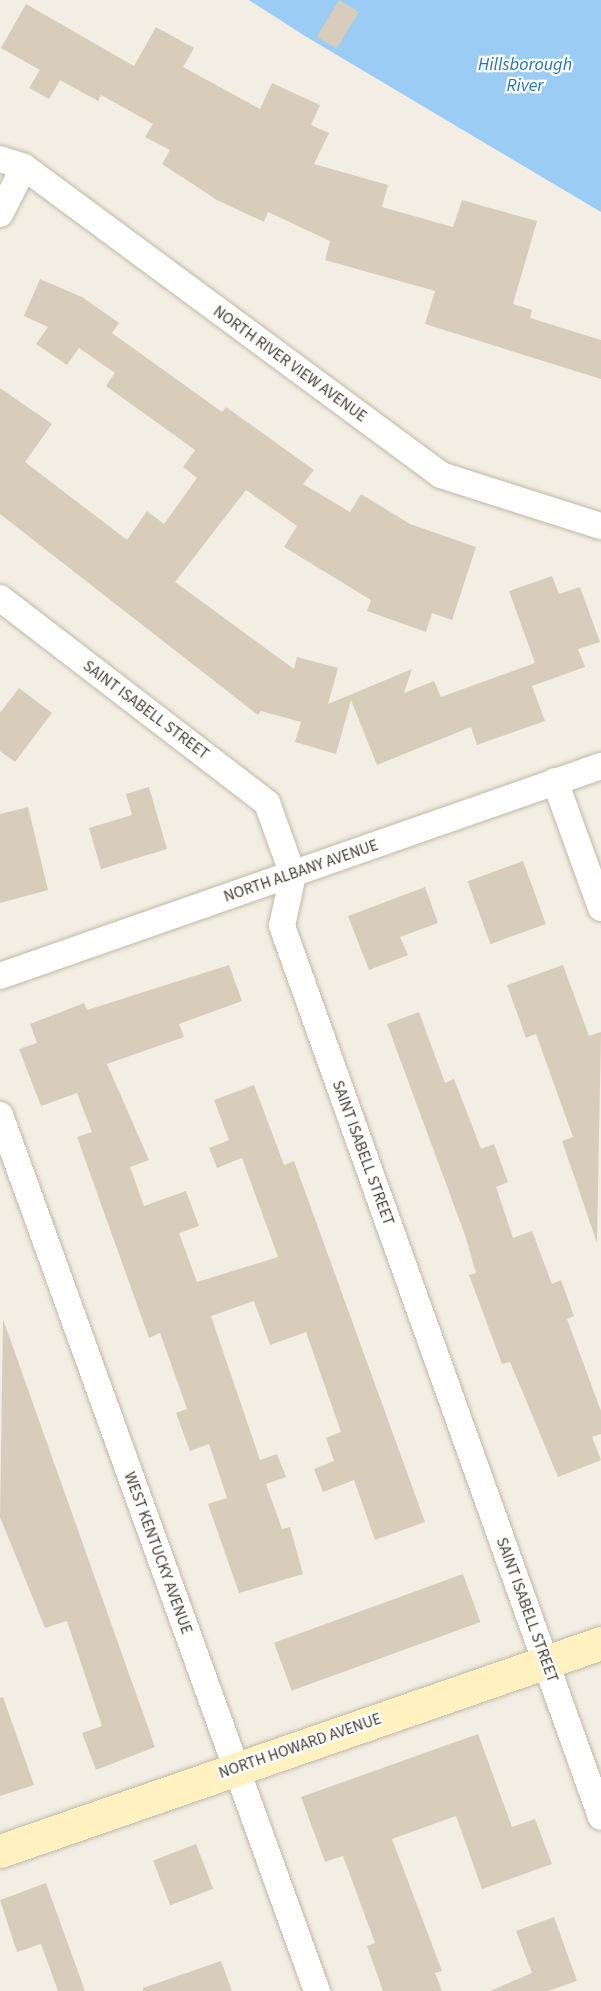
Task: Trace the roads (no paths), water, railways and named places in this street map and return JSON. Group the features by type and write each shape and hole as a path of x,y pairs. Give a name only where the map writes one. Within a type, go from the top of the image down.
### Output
{"street":[{"name":"NORTH RIVER VIEW AVENUE","path":"0,159 24,167 441,475 601,526"},
{"path":"0,214 24,167"},
{"name":"SAINT ISABELL STREET","path":"0,598 267,803 292,875 282,926 601,1817"},
{"name":"NORTH ALBANY AVENUE","path":"0,976 601,766"},
{"path":"555,781 601,908"},
{"name":"WEST KENTUCKY AVENUE","path":"0,1115 317,1991"},
{"name":"NORTH HOWARD AVENUE","path":"0,1851 601,1643"}],"water":[{"name":"Hillsborough River","path":"249,0 601,0 601,212 305,36"}]}
